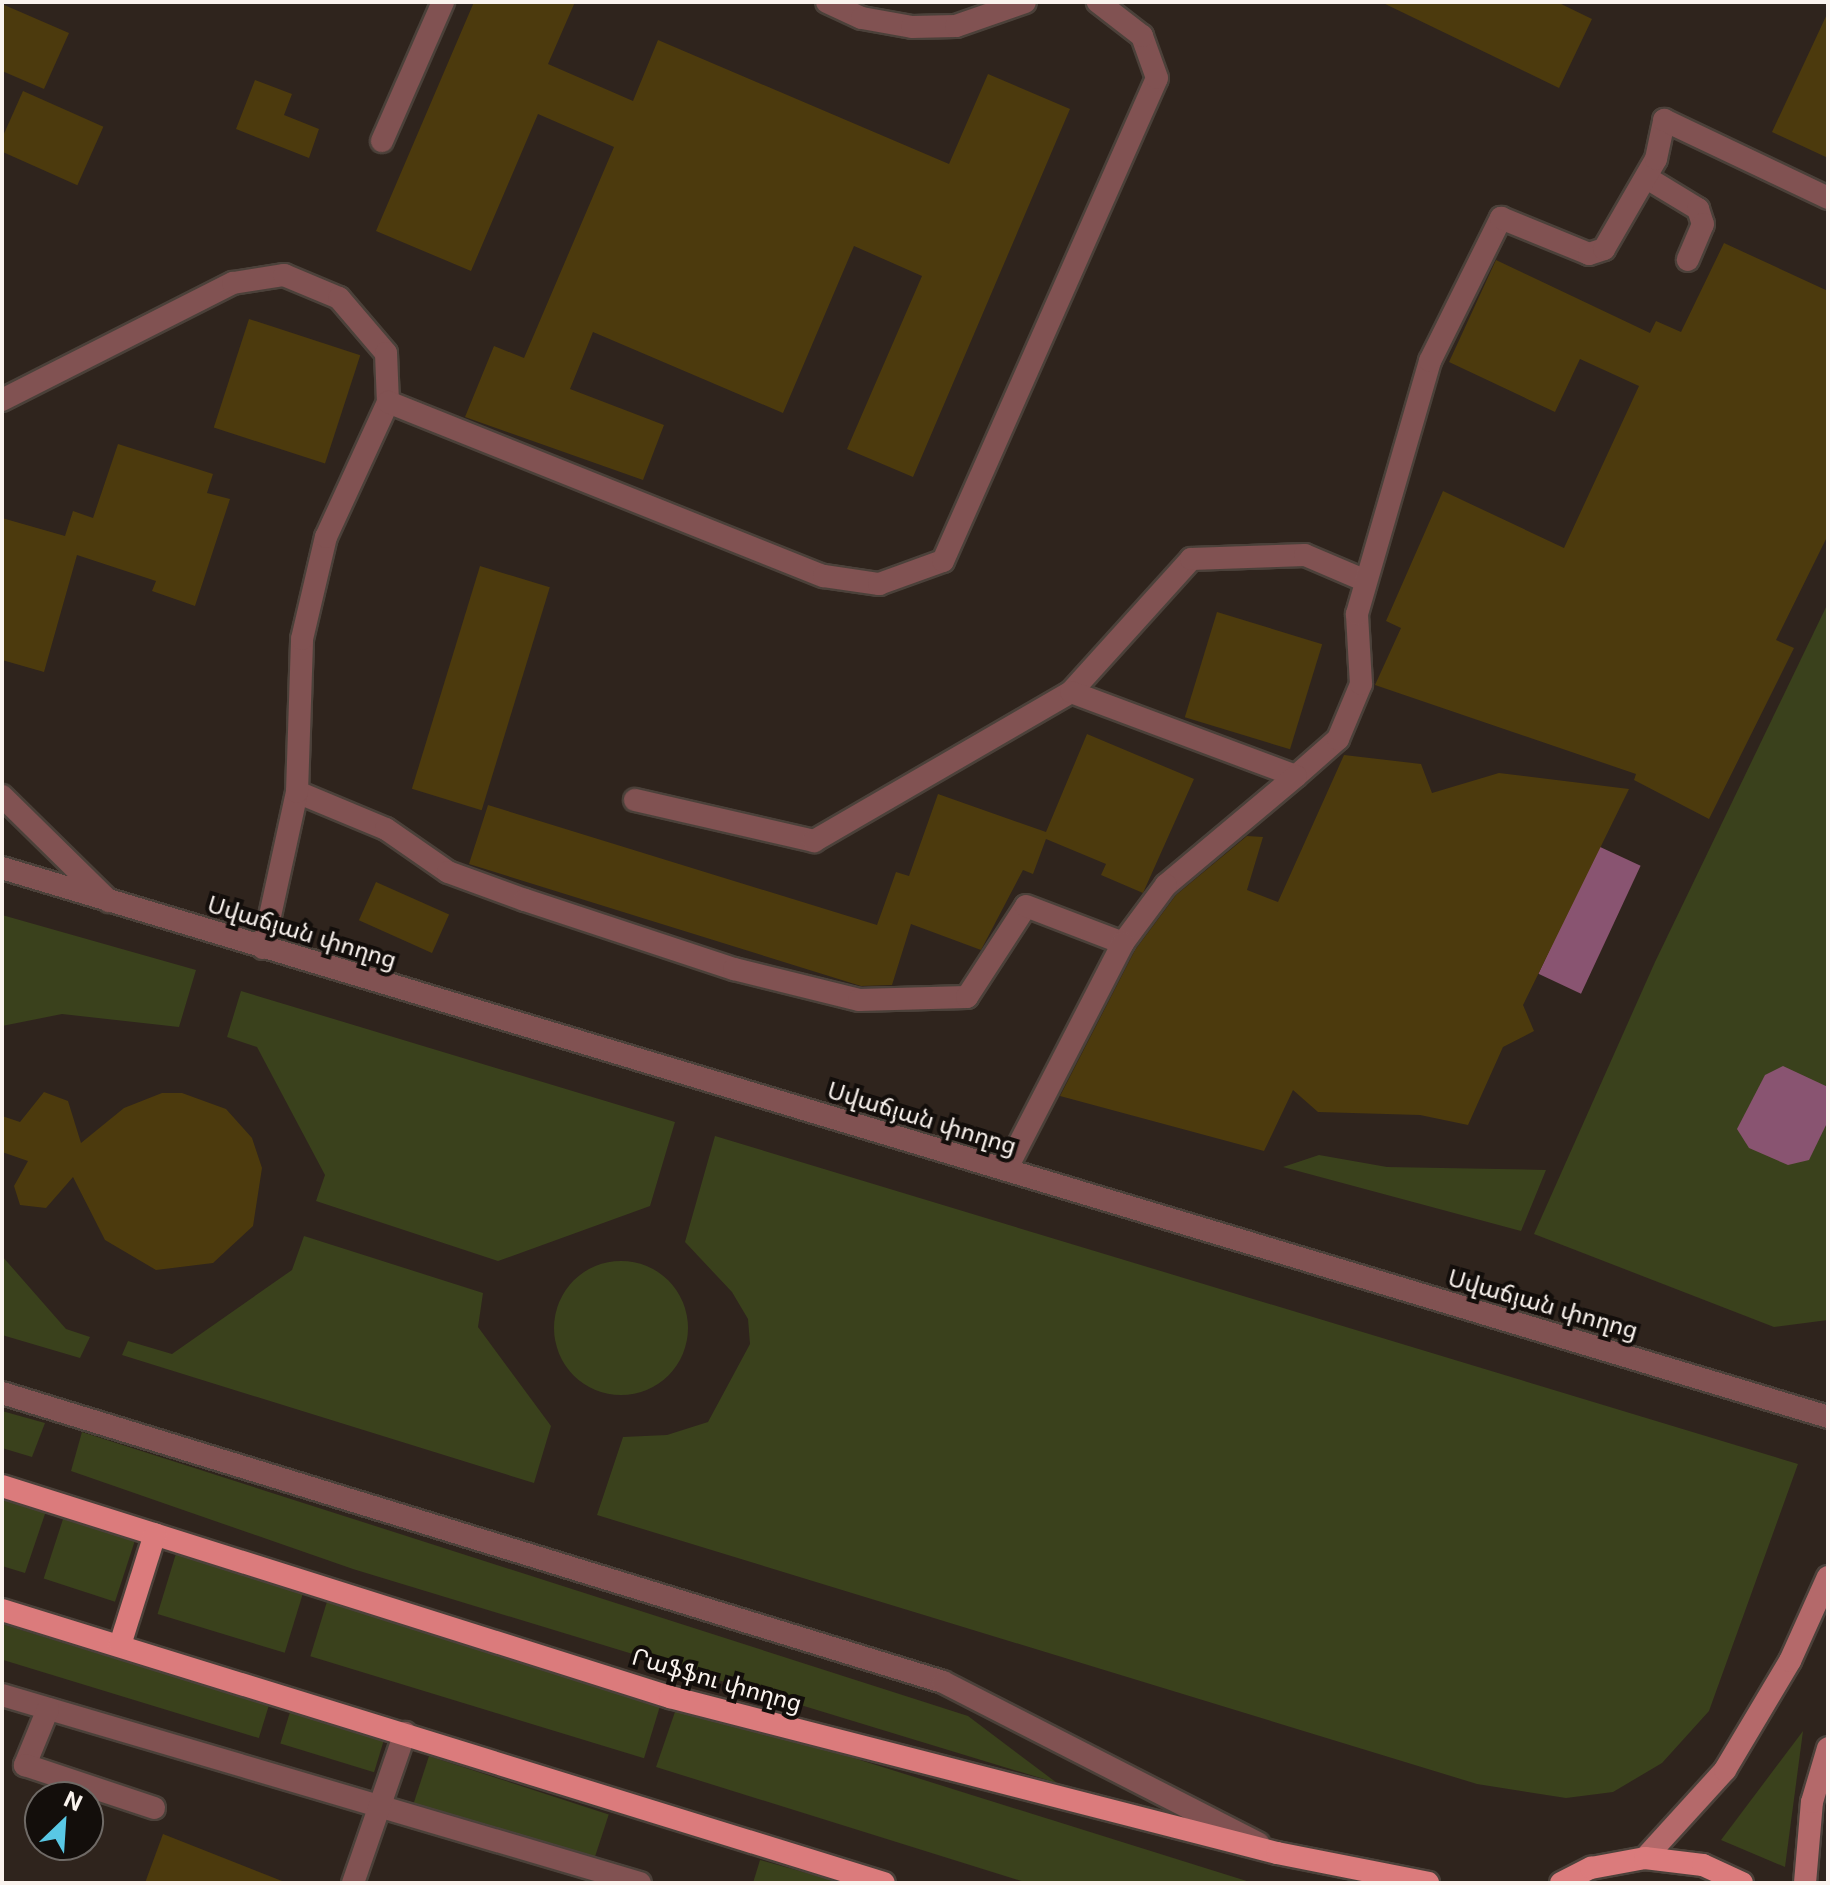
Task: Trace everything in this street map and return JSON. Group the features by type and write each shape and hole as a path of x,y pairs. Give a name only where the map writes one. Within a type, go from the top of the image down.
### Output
{"main road":[{"name":"Րաֆֆու փողոց","path":"2,1486 670,1697 1277,1853 1428,1883"},
{"path":"120,1645 155,1534"},
{"path":"1645,1858 1725,1770 1790,1661 1828,1577"},
{"path":"2,1610 884,1883"},
{"path":"1805,1883 1812,1802 1828,1748"},
{"path":"1561,1883 1591,1868 1645,1858 1703,1865 1742,1883"}],"street":[{"path":"382,141 443,2"},
{"path":"827,2 912,27 956,26 1025,2"},
{"path":"388,402 824,576 879,584 943,561 1157,78 1142,36 1098,2"},
{"path":"1006,1170 1123,943 1166,885 1338,739 1361,684 1357,614 1430,361 1501,218 1589,254 1604,249 1647,178 1664,120 1828,198"},
{"path":"1647,178 1698,209 1703,224 1688,260"},
{"path":"2,400 233,283 284,275 339,298 386,353 388,402 326,537 302,639 297,792 263,948"},
{"path":"635,800 814,841 1071,692 1191,559 1305,555 1366,581"},
{"path":"1071,692 1296,776"},
{"path":"297,792 386,829 425,859 487,886 734,969 859,1000 967,997 1026,906 1123,943"},
{"path":"2,796 109,901"},
{"name":"Սվաճյան փողոց","path":"2,868 1828,1417"},
{"path":"2,1393 943,1682 1277,1853"},
{"path":"2,1695 640,1883"},
{"path":"48,1709 25,1765 154,1808"},
{"path":"353,1883 405,1733"}],"green space":[{"path":"1828,603 1828,1320 1774,1327 1534,1234 1655,962"},
{"path":"2,915 196,970 179,1027 62,1014 2,1026"},
{"path":"241,991 675,1122 650,1206 498,1261 316,1201 325,1175 257,1047 227,1037"},
{"path":"715,1136 1798,1464 1709,1711 1662,1763 1613,1792 1566,1798 1477,1784 597,1515 623,1437 667,1435 708,1422 750,1344 748,1319 732,1292 685,1242"},
{"path":"1319,1155 1387,1167 1546,1170 1521,1231 1283,1167"},
{"path":"304,1236 483,1293 478,1327 551,1426 534,1483 122,1355 128,1341 172,1354 292,1270"},
{"path":"2,1256 66,1329 90,1337 80,1358 2,1335"},
{"path":"621,1261 647,1266 669,1280 683,1302 688,1328 683,1354 669,1376 647,1390 621,1395 595,1390 573,1376 559,1354 554,1328 559,1302 573,1280 595,1266"},
{"path":"2,1411 45,1423 32,1457 2,1448"},
{"path":"82,1432 968,1716 1057,1783 353,1569 71,1471"},
{"path":"2,1495 47,1508 25,1573 2,1566"},
{"path":"65,1513 136,1536 115,1602 44,1579"},
{"path":"178,1547 305,1586 285,1653 158,1614"},
{"path":"329,1595 663,1697 644,1758 310,1656"},
{"path":"2,1624 269,1706 259,1738 2,1660"},
{"path":"678,1703 1253,1883 1028,1883 656,1767"},
{"path":"290,1712 384,1741 374,1772 280,1744"},
{"path":"1803,1731 1785,1867 1721,1840"},
{"path":"429,1756 609,1814 592,1865 413,1806"},
{"path":"760,1860 843,1883 753,1883"}],"shaded area":[{"path":"1598,846 1641,866 1581,994 1538,974"},
{"path":"1783,1066 1828,1087 1828,1121 1809,1160 1788,1165 1749,1148 1737,1129 1765,1075"}],"building":[{"path":"474,2 575,2 548,64 633,101 658,40 949,164 988,74 1070,109 913,477 847,449 922,276 854,246 783,413 593,332 570,389 664,425 643,480 465,417 494,346 524,358 614,147 538,114 471,271 376,231"},
{"path":"1381,2 1557,2 1592,19 1559,88"},
{"path":"2,4 69,33 44,89 2,71"},
{"path":"1828,12 1828,158 1772,132"},
{"path":"255,80 292,94 284,115 319,129 309,158 236,129"},
{"path":"23,91 103,127 77,185 2,152 2,138"},
{"path":"1724,243 1828,291 1828,535 1776,640 1794,648 1709,819 1634,780 1636,774 1375,685 1401,628 1386,621 1443,491 1564,548 1639,386 1580,359 1555,412 1449,362 1496,260 1650,333 1656,321 1681,332"},
{"path":"249,319 360,355 325,464 214,427"},
{"path":"118,444 213,474 207,493 230,499 195,606 152,591 156,581 77,555 44,672 2,660 2,518 65,536 73,511 93,518"},
{"path":"480,566 550,587 482,810 412,789"},
{"path":"1217,612 1322,644 1290,749 1185,717"},
{"path":"1087,734 1194,779 1143,893 1101,875 1106,864 1046,839 1033,874 1023,870 981,950 911,924 892,985 861,986 469,864 488,805 877,925 896,872 909,876 938,794 1046,832"},
{"path":"1344,755 1421,764 1432,793 1499,773 1629,789 1523,1005 1534,1031 1503,1047 1468,1125 1420,1115 1318,1112 1293,1090 1264,1151 1060,1096 1135,950 1176,895 1247,836 1263,837 1247,890 1278,902"},
{"path":"376,882 449,915 432,953 359,920"},
{"path":"44,1092 68,1101 81,1143 124,1108 162,1093 182,1093 226,1109 252,1138 262,1168 253,1226 213,1263 156,1270 105,1240 73,1177 46,1208 20,1205 14,1186 28,1161 2,1152 2,1116 20,1122"},
{"path":"163,1834 282,1881 282,1883 145,1883"}]}
